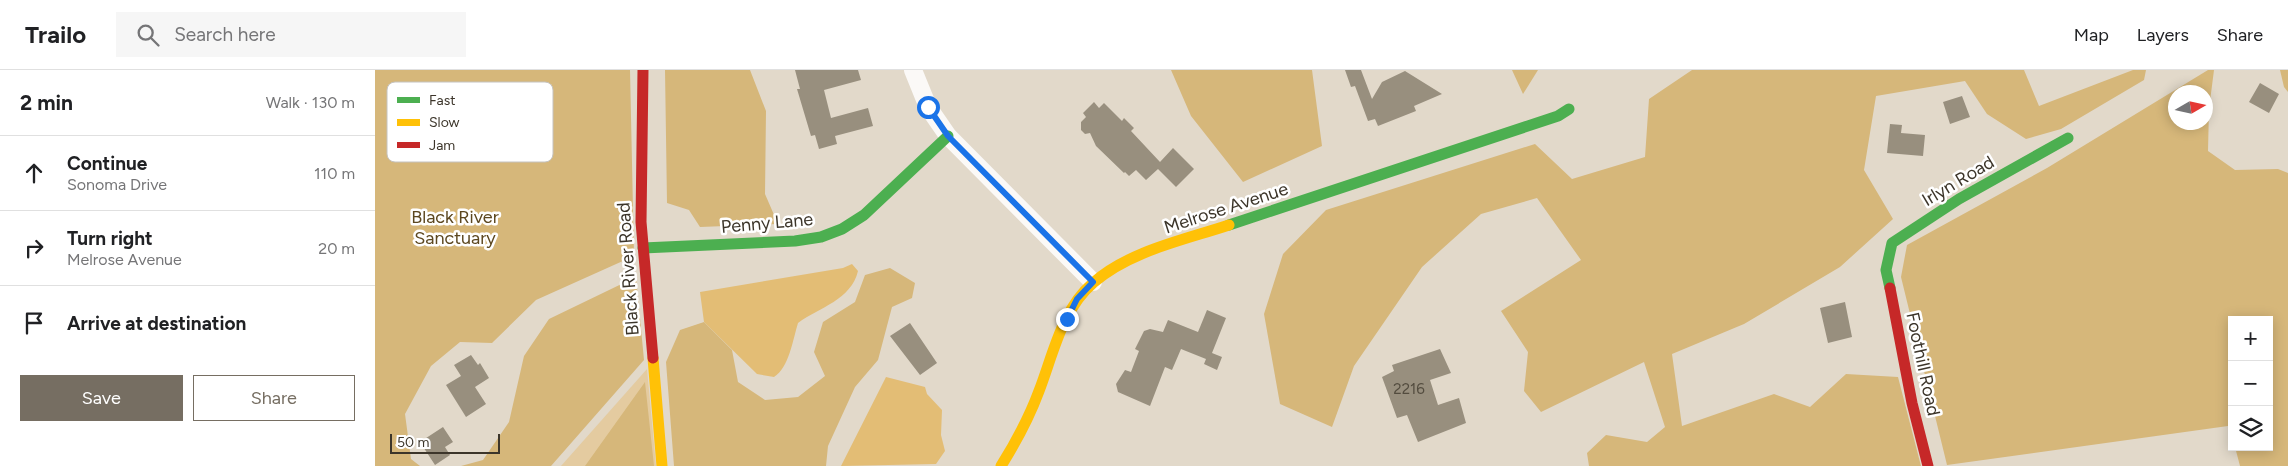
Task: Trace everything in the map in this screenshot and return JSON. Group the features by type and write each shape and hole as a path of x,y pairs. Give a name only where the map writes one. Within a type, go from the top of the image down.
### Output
{"street":[{"name":"Black River Road","path":"643,70 641,222 662,466"},
{"path":"913,70 928,107 948,136 1093,282"},
{"name":"Melrose Avenue","path":"1001,466 1015,446 1029,416 1077,299 1093,282 1109,270 1151,251 1558,116 1569,109"},
{"name":"Penny Lane","path":"643,248 795,241 821,237 842,229 863,215 948,136"},
{"name":"Irlyn Road","path":"1886,270 1892,243 1959,199 2068,138"},
{"name":"Foothill Road","path":"1886,270 1912,403 1927,466"}],"shaded area":[{"path":"852,264 858,271 849,289 834,302 798,323 787,360 779,373 774,377 757,374 704,322 700,292 843,268"},
{"path":"647,369 656,466 561,466"},
{"path":"886,377 925,387 927,394 942,410 941,435 945,451 936,464 841,466"}],"green space":[{"name":"Black River Sanctuary","path":"375,70 630,70 634,256 536,300 492,343 460,342 431,366 405,414 411,459 420,466 375,466"},
{"path":"665,70 750,70 766,111 765,194 778,224 700,227 689,210 667,203"},
{"path":"1171,70 1312,70 1322,146 1243,182 1191,116"},
{"path":"1512,70 1538,70 1523,94"},
{"path":"1692,70 2024,70 2039,106 2133,70 2146,70 2144,80 2061,129 2026,139 1987,114 1965,81 1876,96 1864,170 1893,219 1840,267 1744,324 1672,354 1682,426 1774,394 1810,407 1846,374 1898,377 1921,466 1589,466 1587,453 1606,435 1647,442 1665,427 1644,362 1541,412 1524,391 1528,352 1501,311 1581,260 1537,198 1481,214 1422,267 1354,366 1332,427 1280,404 1264,314 1283,254 1326,210 1535,144 1572,179 1645,157 1649,99"},
{"path":"2208,70 2214,70 2212,85 2183,85"},
{"path":"2280,70 2288,70 2288,92 2284,87"},
{"path":"2168,94 2168,130 2208,130 2208,151 2235,170 2278,169 2288,173 2288,466 2240,466 2236,451 2273,451 2273,316 2228,316 2228,426 1947,465 1901,277 1907,245 2047,168"},
{"path":"890,268 915,283 912,298 892,307 878,360 855,387 828,446 826,466 674,466 666,362 680,330 704,322 732,350 738,382 765,400 798,397 825,376 814,352 823,322 855,302 865,275"},
{"path":"636,277 644,360 551,466 461,466 483,460 509,422 524,356 549,319"},
{"path":"645,382 654,466 585,466"}],"building":[{"path":"795,70 858,70 861,80 824,90 831,118 868,108 873,126 835,136 837,144 819,149 815,135 811,136 797,89 800,89"},
{"path":"1345,70 1361,70 1372,99 1382,82 1405,71 1442,94 1414,106 1416,111 1378,126 1375,119 1368,121 1355,86 1351,87"},
{"path":"2260,83 2279,94 2269,113 2249,102"},
{"path":"1962,96 1970,117 1950,124 1943,102"},
{"path":"1094,102 1099,108 1104,103 1122,121 1124,118 1134,128 1131,131 1160,162 1173,148 1194,169 1176,187 1158,169 1146,180 1136,170 1129,176 1124,173 1096,146 1090,133 1085,134 1081,130 1081,122 1086,117 1083,113"},
{"path":"1890,124 1902,125 1901,133 1925,135 1923,156 1887,153"},
{"path":"1845,302 1852,337 1828,343 1820,308"},
{"path":"1207,310 1226,318 1212,353 1222,357 1217,370 1204,364 1206,359 1181,349 1172,370 1165,367 1150,406 1118,392 1116,384 1125,370 1131,372 1139,351 1135,349 1144,331 1150,329 1163,332 1168,320 1198,332"},
{"path":"910,323 937,363 920,375 890,336"},
{"path":"1440,349 1451,373 1430,380 1438,405 1459,398 1466,423 1418,442 1407,415 1397,418 1382,377 1394,371 1392,365"},
{"path":"471,355 478,365 480,363 489,378 475,387 486,404 466,417 446,385 461,376 454,365"},
{"path":"443,427 453,442 445,447 450,455 435,465 420,442"}],"traffic: fast":[{"path":"1229,225 1558,116 1569,109"},
{"path":"643,248 795,241 821,237 842,229 864,215 948,136"},
{"path":"1890,288 1886,270 1892,243 1959,199 2068,138"}],"traffic: slow":[{"path":"1001,466 1031,411 1066,319 1082,294 1107,272 1140,255 1229,225"},
{"path":"653,358 662,466"}],"traffic: jam":[{"path":"643,70 641,222 653,358"},
{"path":"1890,288 1912,403 1928,466"}],"route":[{"path":"928,107 948,136 1093,282 1077,299 1067,319"}]}
